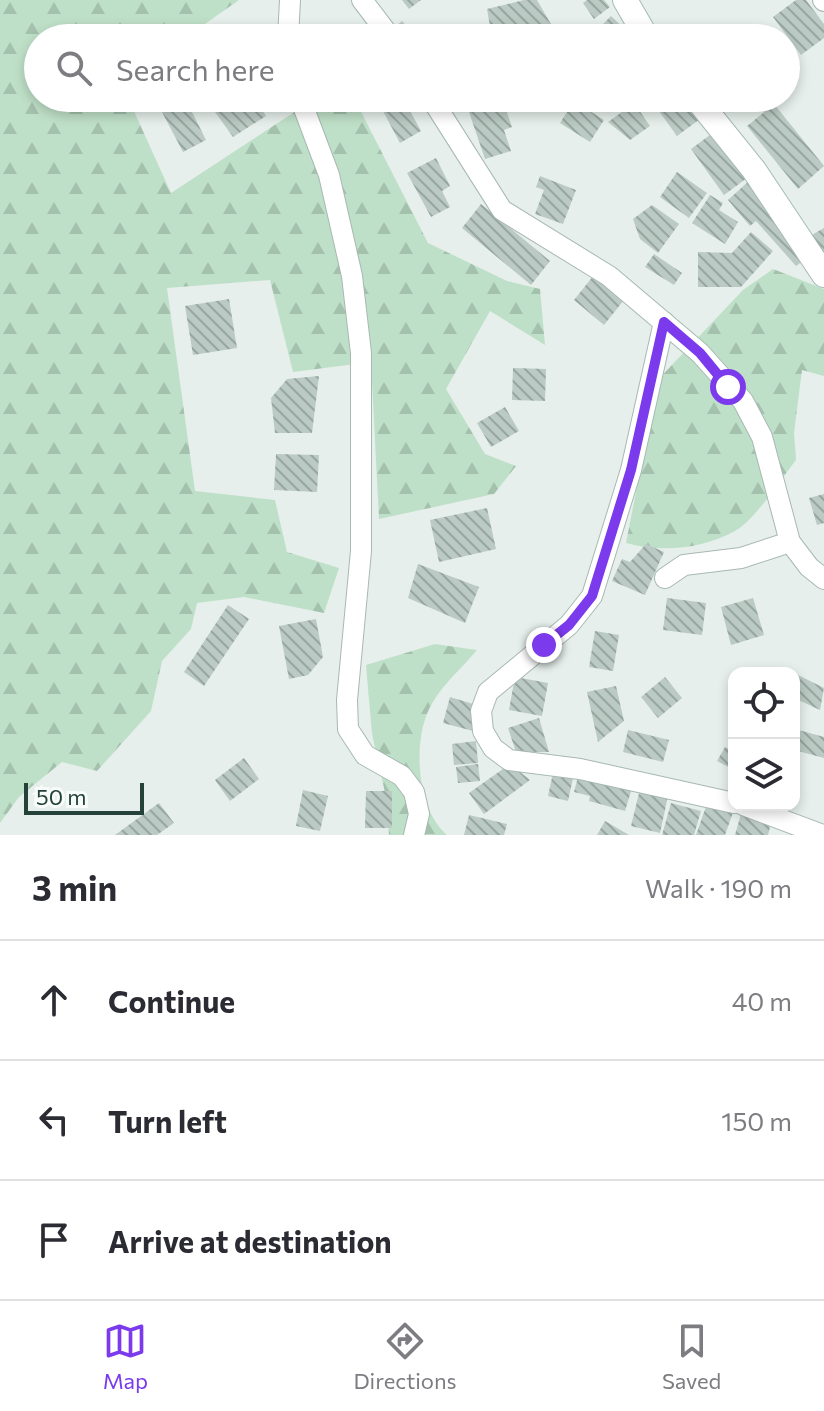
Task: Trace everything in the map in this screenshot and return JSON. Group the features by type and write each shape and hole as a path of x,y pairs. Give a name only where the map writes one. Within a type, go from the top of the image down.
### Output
{"main road":[{"path":"625,0 639,24"},
{"path":"707,112 754,170 824,275"}],"street":[{"path":"289,24 290,0"},
{"path":"362,0 380,24"},
{"path":"305,112 329,175 352,276 361,353 361,551 347,700 348,729 365,755 402,776 414,792 419,814 414,835"},
{"path":"440,112 502,210 588,261 664,322 700,353 753,415 790,542 809,567 824,579"},
{"path":"664,322 631,470 592,596 569,625 488,692 481,711 483,731 493,748 509,760 580,769 728,802"},
{"path":"665,578 684,565 741,558 790,542"},
{"path":"759,811 823,835"}],"green space":[{"path":"0,0 239,0 205,24 24,24 24,112 134,112 171,193 295,112 361,112 428,243 507,281 540,289 545,345 490,311 446,389 485,454 516,466 494,494 379,519 371,362 293,372 270,280 167,288 195,491 275,500 287,552 339,568 324,613 244,597 197,603 191,629 162,661 151,711 97,771 62,762 19,797 0,823"},
{"path":"773,269 824,289 824,376 802,370 794,433 796,460 751,518 723,537 681,548 653,548 626,543 647,436 652,386 743,290"},
{"path":"435,644 477,650 437,695 426,716 422,733 420,772 423,790 437,823 447,835 389,835 386,797 372,734 366,665"}],"building":[{"path":"402,0 421,0 409,9"},
{"path":"537,0 551,24 490,24 487,9"},
{"path":"587,0 604,0 610,7 594,19 583,3"},
{"path":"796,0 806,0 824,24 824,38 801,55 800,24 778,24 773,17"},
{"path":"611,16 619,24 603,24"},
{"path":"162,112 192,112 206,140 183,152"},
{"path":"215,112 264,112 266,116 233,137"},
{"path":"383,112 411,112 421,131 400,143"},
{"path":"469,112 507,112 512,127 504,130 511,151 485,159"},
{"path":"567,112 591,112 604,120 590,142 560,123"},
{"path":"622,112 640,112 650,126 630,140 608,122"},
{"path":"660,112 695,112 700,119 677,136"},
{"path":"764,112 780,112 824,166 798,189 747,126"},
{"path":"714,132 747,178 724,195 691,149"},
{"path":"436,158 450,186 442,191 450,207 431,217 407,173"},
{"path":"677,172 707,193 689,218 660,197"},
{"path":"540,176 576,190 563,224 535,214 544,190 536,187"},
{"path":"750,180 807,258 796,266 756,221 750,226 728,200"},
{"path":"710,195 723,203 719,210 738,222 725,244 692,223"},
{"path":"481,204 550,261 531,285 462,228"},
{"path":"652,205 679,224 658,253 640,239 633,219"},
{"path":"824,228 824,261 810,236"},
{"path":"751,232 773,251 741,287 698,287 698,252 732,253"},
{"path":"654,254 682,273 674,285 645,267"},
{"path":"594,275 624,300 604,325 574,300"},
{"path":"229,299 237,348 193,355 185,306"},
{"path":"513,368 546,369 545,401 512,400"},
{"path":"319,376 312,433 275,433 271,398 287,379"},
{"path":"505,407 519,431 491,447 477,423"},
{"path":"276,454 319,455 317,492 274,490"},
{"path":"824,494 824,523 817,525 809,498"},
{"path":"487,508 496,549 439,562 430,520"},
{"path":"646,544 664,552 645,595 612,581 622,559 630,562"},
{"path":"418,564 479,587 465,623 408,598"},
{"path":"667,598 706,603 702,635 663,630"},
{"path":"753,598 764,635 731,645 721,607"},
{"path":"228,605 249,619 204,686 184,672"},
{"path":"316,619 323,657 308,675 289,679 279,626"},
{"path":"595,631 619,635 613,671 589,667"},
{"path":"800,676 824,688 820,710 800,701"},
{"path":"515,677 548,683 542,716 509,710"},
{"path":"665,677 682,698 658,718 641,697"},
{"path":"616,686 624,721 598,742 587,692"},
{"path":"450,697 480,706 473,731 443,723"},
{"path":"539,718 549,752 516,752 508,728"},
{"path":"628,730 669,740 663,762 623,752"},
{"path":"800,730 824,737 824,758 800,752"},
{"path":"476,741 478,763 454,765 452,744"},
{"path":"725,747 728,748 728,767 717,761"},
{"path":"244,758 259,779 230,801 215,780"},
{"path":"478,764 480,781 458,783 456,767"},
{"path":"510,764 530,780 484,814 469,793"},
{"path":"553,773 573,778 568,801 548,796"},
{"path":"579,773 632,788 625,811 589,801 590,796 574,792"},
{"path":"640,789 668,796 660,833 631,826"},
{"path":"303,790 328,796 320,831 296,826"},
{"path":"366,791 392,791 392,828 365,828"},
{"path":"709,798 728,805 728,811 734,811 725,835 696,835"},
{"path":"159,803 174,823 157,835 115,835"},
{"path":"671,803 701,811 694,835 662,835"},
{"path":"742,811 772,819 768,835 735,835"},
{"path":"469,815 507,824 504,835 464,835"},
{"path":"605,821 629,835 597,835"}],"route":[{"path":"544,645 569,625 592,596 631,470 664,322 700,353 728,387"}]}
